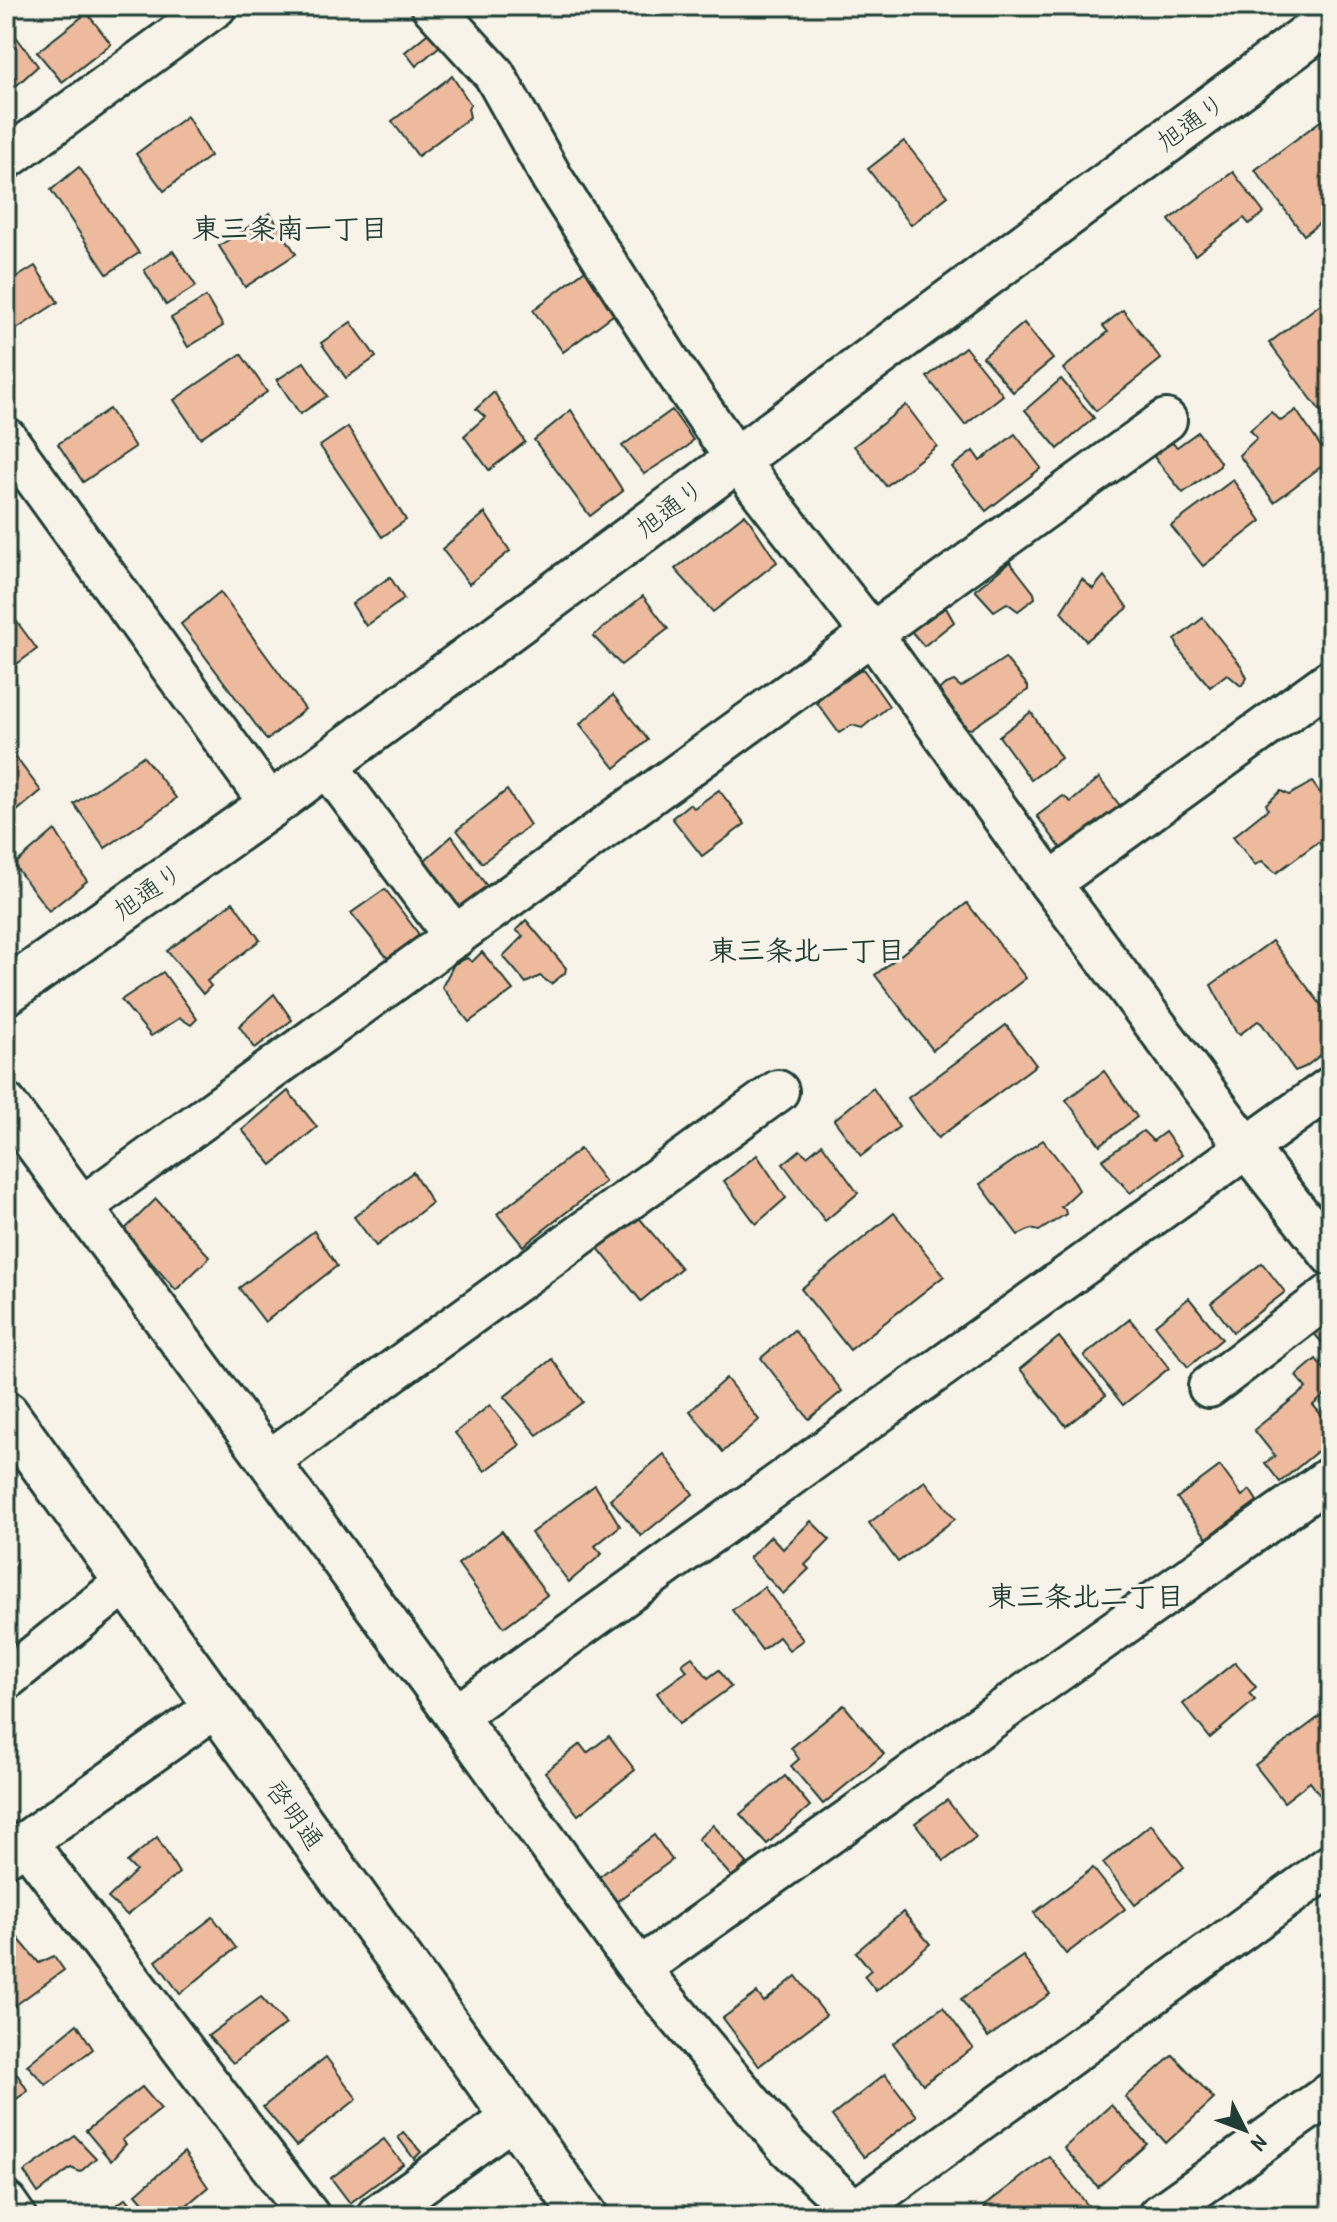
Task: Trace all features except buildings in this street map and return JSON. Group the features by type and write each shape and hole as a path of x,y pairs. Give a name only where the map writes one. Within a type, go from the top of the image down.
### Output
{"street":[{"path":"6,159 216,6"},
{"path":"432,6 494,74 552,178 676,372 736,459 872,634 1050,883 1247,1148 1331,1255"},
{"name":"旭通り","path":"6,992 271,805 1331,19"},
{"path":"82,1207 1166,420"},
{"path":"6,438 271,805"},
{"path":"1050,883 1331,680"},
{"path":"326,764 455,937"},
{"path":"456,1716 1331,1087"},
{"path":"269,1461 778,1091"},
{"path":"6,1104 639,1969 786,2145 851,2213 1331,1865"},
{"path":"1209,1387 1331,1294"},
{"name":"啓明通","path":"6,1414 585,2216"},
{"path":"639,1969 1331,1477"},
{"path":"6,1679 126,1582"},
{"path":"217,1706 16,1849 309,2216"},
{"path":"1158,2216 1331,2093"},
{"path":"377,2216 514,2117"},
{"path":"6,2203 15,2216"}],"district":[{"name":"東三条南一丁目","path":"290,228"},
{"name":"東三条北一丁目","path":"807,950"},
{"name":"東三条北二丁目","path":"1086,1596"}]}
